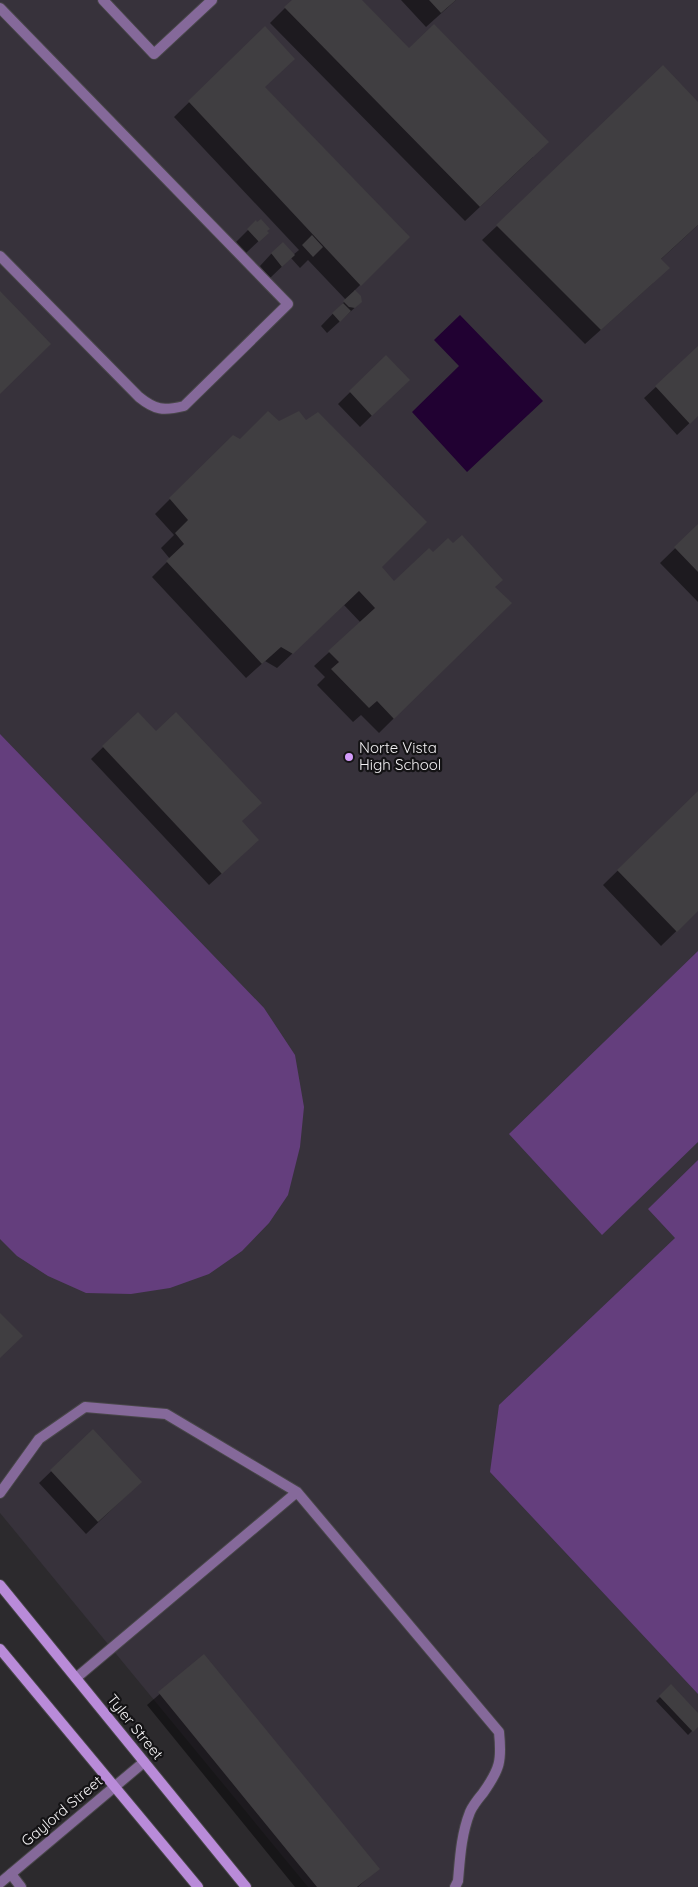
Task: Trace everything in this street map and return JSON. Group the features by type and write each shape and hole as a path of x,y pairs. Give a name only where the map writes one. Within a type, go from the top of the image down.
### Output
{"main road":[{"name":"Tyler Street","path":"0,1585 246,1887"},
{"path":"0,1649 198,1887"}],"street":[{"path":"103,0 154,54 212,0"},
{"path":"0,8 288,304 184,406 168,410 151,407 139,398 0,256"},
{"path":"0,1492 39,1439 85,1407 166,1414 297,1492 499,1732 502,1754 494,1777 470,1810 462,1839 458,1881 455,1887"},
{"path":"76,1678 297,1492"},
{"name":"Gaylord Street","path":"0,1883 144,1762"},
{"path":"11,1874 21,1887"}],"shaded area":[{"name":"Norte Vista High School","path":"0,0 698,0 698,1887 308,1887 0,1513"},
{"path":"460,315 543,401 467,472 412,412 459,366 434,340"},
{"path":"0,734 264,1008 295,1055 304,1107 300,1147 288,1195 269,1223 242,1251 209,1274 170,1288 131,1294 86,1293 48,1276 17,1256 0,1239"},
{"path":"698,951 698,1142 602,1235 509,1134"},
{"path":"698,1160 698,1694 490,1472 499,1405 675,1238 648,1209"}],"building":[{"path":"292,0 362,0 409,48 434,24 549,142 480,207 284,7"},
{"path":"429,0 456,0 441,13"},
{"path":"265,26 295,59 265,87 410,237 361,286 188,101"},
{"path":"663,65 698,102 698,225 661,259 670,268 601,330 496,225"},
{"path":"261,219 270,229 267,231 269,233 259,242 247,229 256,220 257,222"},
{"path":"312,235 323,247 313,257 302,245"},
{"path":"283,242 295,255 282,267 271,253"},
{"path":"355,290 361,296 362,302 355,308 349,307 343,301"},
{"path":"0,291 51,344 0,394"},
{"path":"343,303 351,311 340,322 332,313"},
{"path":"698,346 698,416 690,424 655,386"},
{"path":"386,355 410,380 372,416 349,391"},
{"path":"268,411 279,421 299,411 306,420 318,412 427,522 382,567 394,581 429,548 433,552 448,538 453,543 462,535 503,580 495,587 512,603 394,719 377,701 369,708 331,669 339,662 328,651 375,608 359,591 293,654 281,647 262,664 166,561 184,544 175,533 188,520 169,498 233,435 240,439"},
{"path":"698,524 698,572 674,547"},
{"path":"138,712 156,731 176,712 262,803 242,821 259,840 222,874 102,746"},
{"path":"698,791 698,911 677,932 617,870"},
{"path":"0,1313 23,1336 0,1358"},
{"path":"93,1429 142,1482 98,1522 50,1470"},
{"path":"204,1654 380,1869 357,1887 317,1887 158,1692"},
{"path":"671,1684 698,1713 698,1727 693,1732 659,1696"}],"place":[{"name":"Norte Vista High School","path":"349,757"}]}
